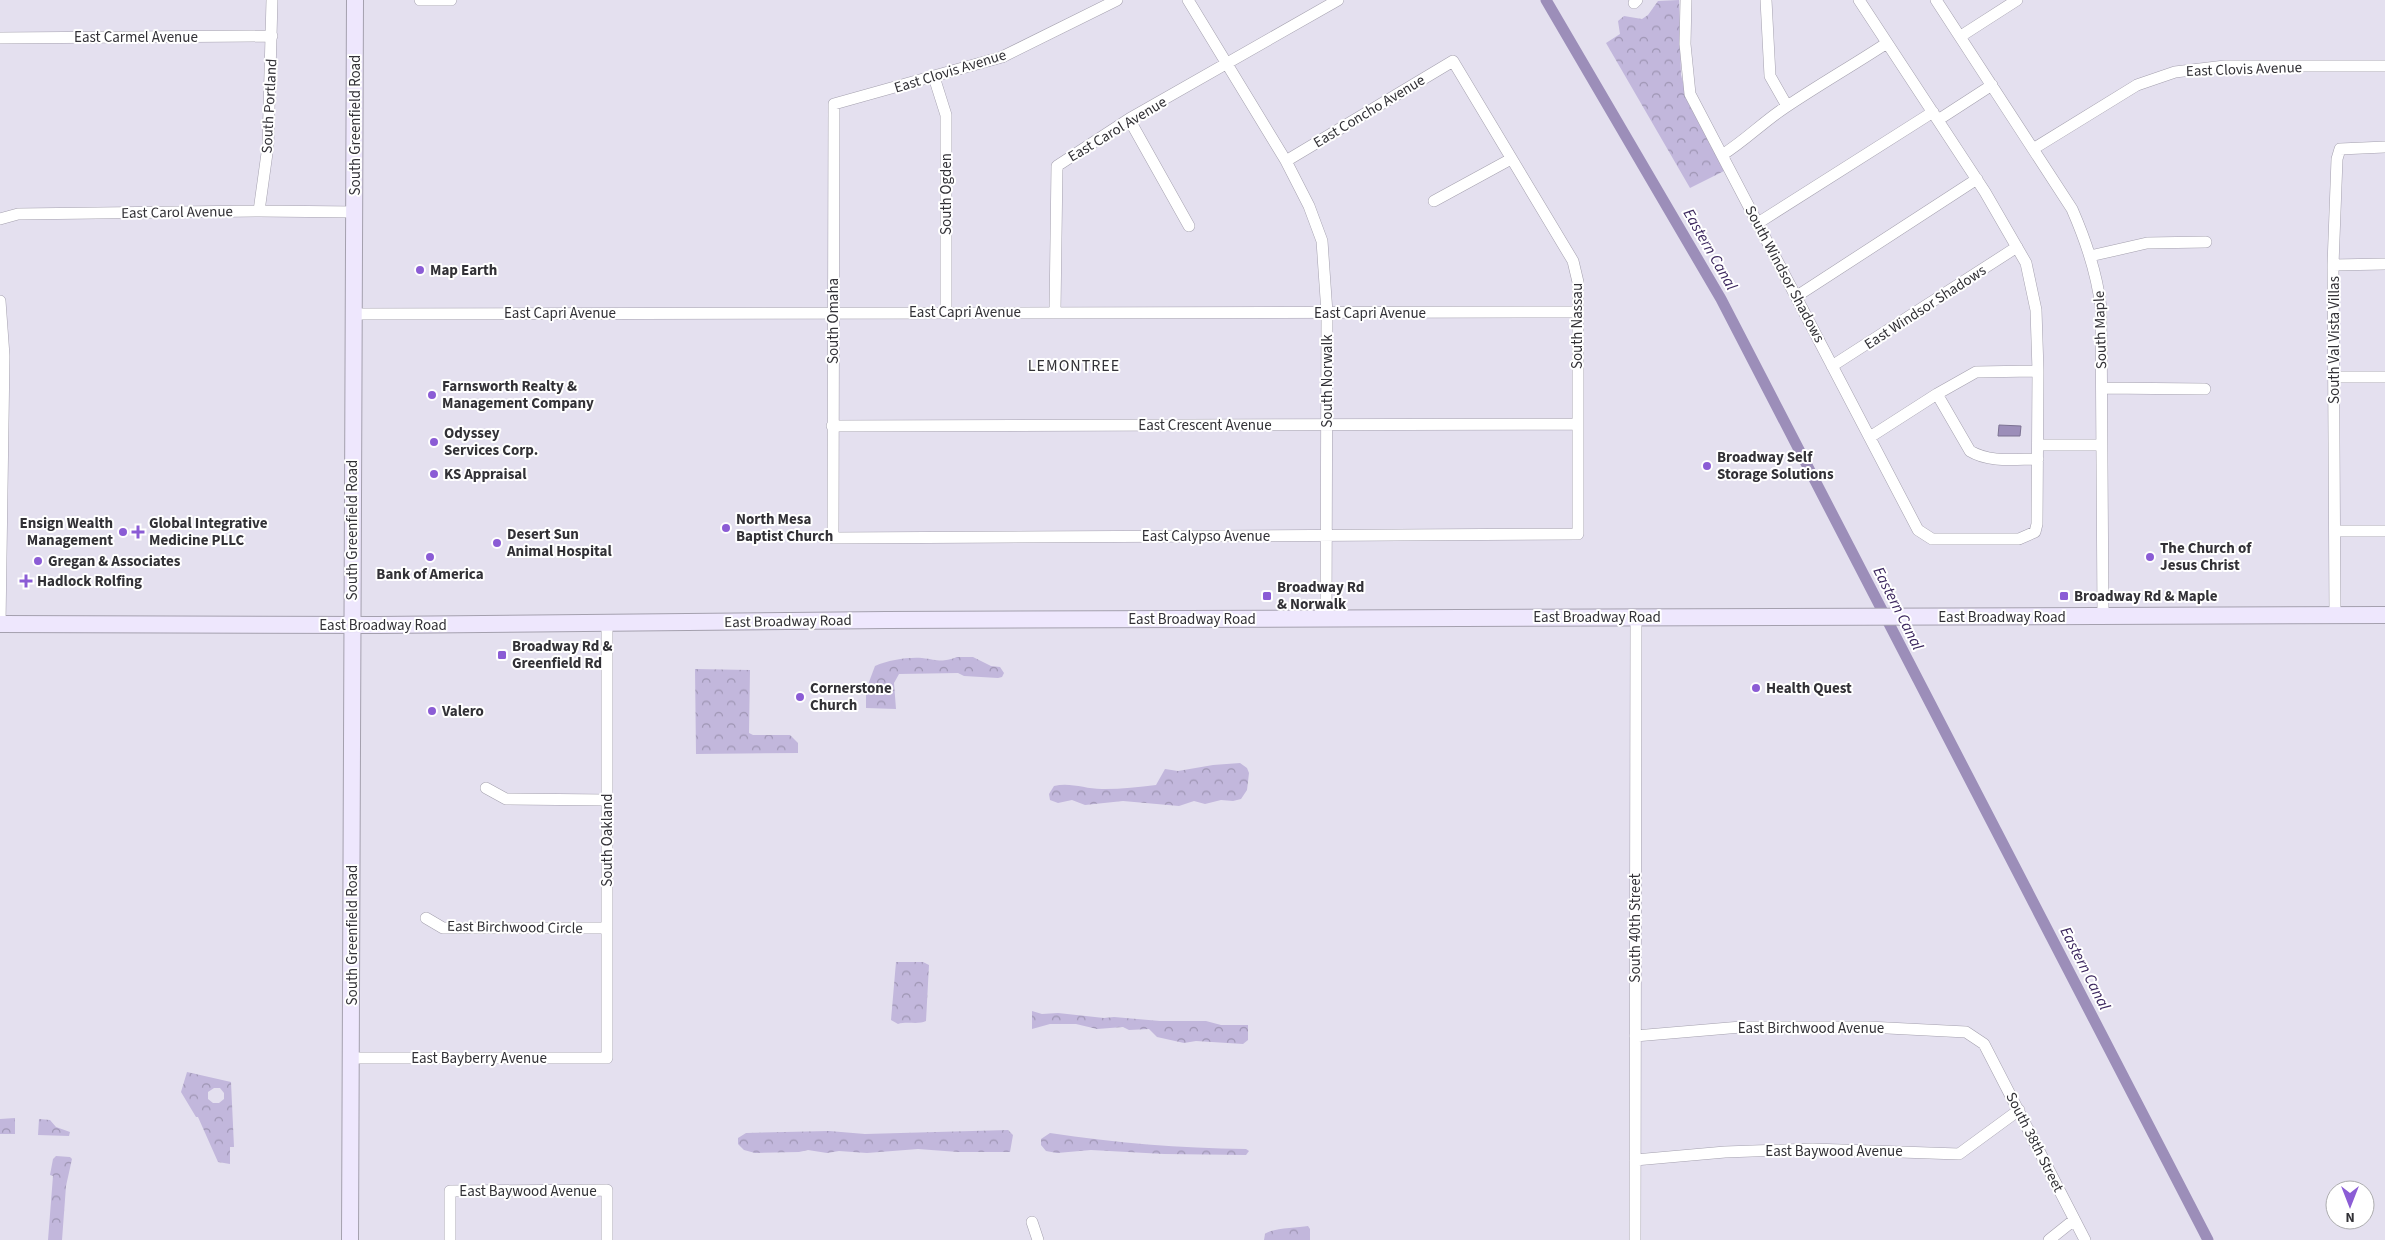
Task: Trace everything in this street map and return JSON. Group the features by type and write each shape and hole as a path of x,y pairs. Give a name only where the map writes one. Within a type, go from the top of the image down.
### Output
{"main road":[{"name":"South Greenfield Road","path":"350,1240 356,0"},
{"name":"East Broadway Road","path":"0,624 352,625 1326,618 1899,618 2385,615"}],"street":[{"name":"South Portland","path":"259,211 268,146 272,0"},
{"path":"420,0 451,0"},
{"name":"East Clovis Avenue","path":"834,104 1002,58 1117,0"},
{"name":"South Norwalk","path":"1188,0 1226,66 1286,161 1309,206 1322,241 1327,313 1326,618"},
{"name":"East Carol Avenue","path":"1055,311 1057,166 1129,119 1226,66 1338,0"},
{"name":"South Windsor Shadows","path":"1686,0 1685,44 1690,94 1918,530 1932,539 2019,539 2035,532 2038,459"},
{"path":"1766,0 1770,76 1787,106"},
{"path":"1859,0 1977,179 2026,263 2036,310 2038,459 1991,459 1978,456 1970,451 1937,394"},
{"name":"South Maple","path":"1936,0 2072,209 2090,256 2098,285 2101,308 2103,616"},
{"path":"1961,36 2017,0"},
{"name":"East Carmel Avenue","path":"0,38 272,36"},
{"path":"1722,155 1742,143 1763,123 1787,106 1887,43"},
{"name":"South Nassau","path":"1453,61 1573,261 1578,282 1578,534"},
{"name":"East Concho Avenue","path":"1286,161 1453,61"},
{"name":"East Clovis Avenue","path":"2033,149 2137,85 2175,72 2225,66 2385,66"},
{"name":"South Ogden","path":"934,78 946,115 946,312"},
{"path":"1758,223 1935,116 1992,85"},
{"name":"South Omaha","path":"833,538 834,104"},
{"path":"1129,119 1189,226"},
{"name":"South Val Vista Villas","path":"2335,615 2334,265 2336,159 2340,149 2385,146"},
{"path":"1434,201 1511,159"},
{"path":"1797,296 1977,179"},
{"name":"East Carol Avenue","path":"0,219 18,214 259,211 355,212"},
{"path":"2090,256 2147,243 2206,242"},
{"name":"East Windsor Shadows","path":"1832,366 2017,247"},
{"path":"2334,265 2385,264"},
{"path":"0,301 4,356 0,624"},
{"name":"East Capri Avenue","path":"353,314 1055,311 1577,312"},
{"path":"1870,437 1937,394 1976,372 2038,371"},
{"path":"2334,377 2385,377"},
{"path":"2102,388 2205,389"},
{"name":"East Crescent Avenue","path":"832,426 1577,424"},
{"path":"2038,445 2102,445"},
{"path":"2336,531 2385,531"},
{"name":"East Calypso Avenue","path":"833,538 1578,534"},
{"name":"South 40th Street","path":"1635,1240 1636,617"},
{"name":"South Oakland","path":"607,623 607,1058"},
{"path":"486,788 506,799 607,800"},
{"name":"East Birchwood Circle","path":"426,918 444,928 607,928"},
{"name":"East Birchwood Avenue","path":"1635,1036 1741,1027 1868,1027 1966,1032 1984,1044"},
{"name":"South 38th Street","path":"1984,1044 2085,1240"},
{"name":"East Bayberry Avenue","path":"352,1058 607,1058"},
{"name":"East Baywood Avenue","path":"1635,1160 1725,1152 1812,1149 1959,1154 2018,1110"},
{"name":"East Baywood Avenue","path":"450,1240 450,1191 607,1190 606,1240"},
{"path":"2048,1240 2074,1220"},
{"path":"1032,1222 1038,1240"}],"green space":[{"path":"1679,0 1681,75 1689,104 1724,171 1690,188 1606,43 1620,34 1618,21 1624,16 1642,19 1648,15 1658,1"},
{"path":"957,657 973,657 991,666 1000,667 1004,673 1002,677 998,678 964,676 958,673 899,674 894,683 896,709 866,708 866,690 875,666 904,659 943,660"},
{"path":"695,669 750,670 749,733 753,735 790,735 798,743 798,753 696,754"},
{"path":"1240,763 1247,768 1249,773 1247,790 1241,799 1233,801 1221,800 1205,804 1194,801 1179,806 1123,801 1085,805 1072,800 1058,803 1050,800 1049,794 1054,786 1067,785 1105,789 1156,785 1165,769 1178,771"},
{"path":"896,962 923,962 929,965 926,1021 898,1024 891,1020"},
{"path":"1032,1011 1042,1014 1058,1013 1104,1018 1206,1021 1221,1025 1248,1025 1248,1040 1243,1044 1196,1041 1184,1043 1157,1037 1149,1029 1129,1030 1123,1027 1097,1029 1076,1024 1050,1024 1032,1029"},
{"path":"187,1072 231,1082 234,1147 230,1147 230,1164 218,1162 198,1117 196,1117 181,1092","holes":["214,1088 220,1088 224,1093 224,1099 219,1103 213,1103 208,1099 208,1092"]},
{"path":"15,1118 15,1134 0,1134 0,1119"},
{"path":"39,1119 50,1120 56,1127 70,1132 69,1136 38,1135"},
{"path":"1008,1130 1013,1135 1010,1152 958,1152 918,1149 867,1153 839,1151 827,1153 808,1150 755,1153 744,1150 738,1144 738,1138 746,1133 829,1131 865,1134"},
{"path":"1050,1133 1123,1142 1246,1149 1249,1151 1246,1155 1164,1154 1091,1150 1057,1153 1046,1151 1041,1145 1041,1139"},
{"path":"56,1156 70,1157 72,1159 66,1186 62,1240 48,1240 53,1176 50,1175 53,1159"},
{"path":"1308,1226 1310,1229 1310,1240 1264,1240 1265,1234 1273,1230"}],"shaded area":[{"path":"1999,425 2021,426 2020,436 1998,436"}],"waterway":[{"name":"Eastern Canal","path":"1546,0 1721,299 2208,1240"}],"place":[{"name":"Map Earth","path":"420,270"},
{"name":"Farnsworth Realty & Management Company","path":"432,395"},
{"name":"Odyssey Services Corp.","path":"434,442"},
{"name":"Broadway Self Storage Solutions","path":"1707,466"},
{"name":"KS Appraisal","path":"434,474"},
{"name":"North Mesa Baptist Church","path":"726,528"},
{"name":"Ensign Wealth Management","path":"123,532"},
{"name":"Global Integrative Medicine PLLC","path":"138,532"},
{"name":"Desert Sun Animal Hospital","path":"497,543"},
{"name":"Bank of America","path":"430,557"},
{"name":"The Church of Jesus Christ","path":"2150,557"},
{"name":"Gregan & Associates","path":"38,561"},
{"name":"Hadlock Rolfing","path":"26,581"},
{"name":"Broadway Rd & Norwalk","path":"1267,596"},
{"name":"Broadway Rd & Maple","path":"2064,596"},
{"name":"Broadway Rd & Greenfield Rd","path":"502,655"},
{"name":"Health Quest","path":"1756,688"},
{"name":"Cornerstone Church","path":"800,697"},
{"name":"Valero","path":"432,711"}],"district":[{"name":"LEMONTREE","path":"1074,365"}]}
